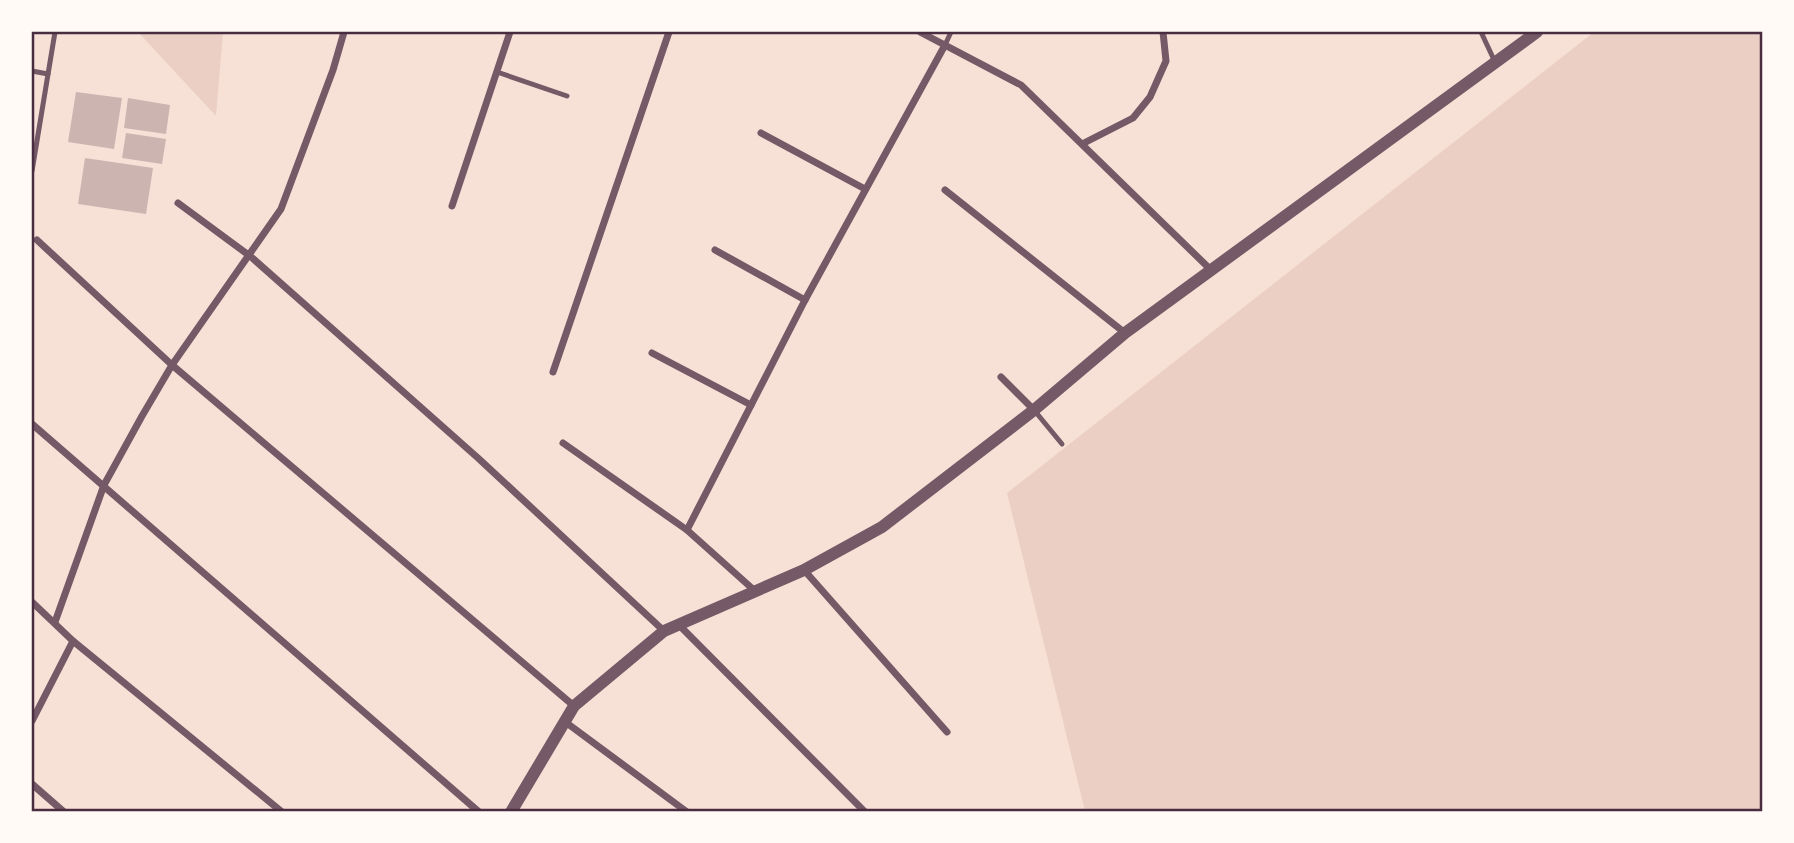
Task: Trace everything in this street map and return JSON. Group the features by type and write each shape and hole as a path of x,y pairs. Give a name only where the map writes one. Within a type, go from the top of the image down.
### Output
{"street":[{"path":"54,622 104,485 172,365 281,209 333,70 344,32"},
{"path":"452,206 510,32"},
{"path":"553,372 669,32"},
{"path":"919,32 1021,85 1084,143 1211,270"},
{"path":"1084,143 1133,118 1150,97 1166,61 1163,32"},
{"path":"511,811 573,706 664,631 804,570 882,527 1034,410 1125,333 1537,32"},
{"path":"687,530 805,300 945,44"},
{"path":"761,134 865,190"},
{"path":"945,190 1125,333"},
{"path":"178,203 250,256 478,458 664,631"},
{"path":"37,240 172,365 573,706"},
{"path":"715,250 805,300"},
{"path":"652,353 751,405"},
{"path":"1001,377 1034,410"},
{"path":"32,424 479,811"},
{"path":"563,443 687,530 755,591"},
{"path":"804,570 947,732"},
{"path":"32,602 73,641 282,811"},
{"path":"679,625 864,811"},
{"path":"32,721 73,641"},
{"path":"564,721 687,811"},
{"path":"32,784 64,811"}],"lane":[{"path":"32,171 55,32"},
{"path":"945,44 951,32"},
{"path":"1481,32 1495,62"},
{"path":"32,71 48,74"},
{"path":"497,72 567,96"},
{"path":"1034,410 1062,444"}],"shaded area":[{"path":"138,32 223,32 216,116"},
{"path":"1594,32 1762,32 1762,811 1085,811 1007,493"}],"building":[{"path":"76,92 122,98 114,149 68,142"},
{"path":"128,98 170,105 166,134 124,128"},
{"path":"126,133 166,139 162,164 122,158"},
{"path":"85,158 153,168 146,214 78,204"}]}
